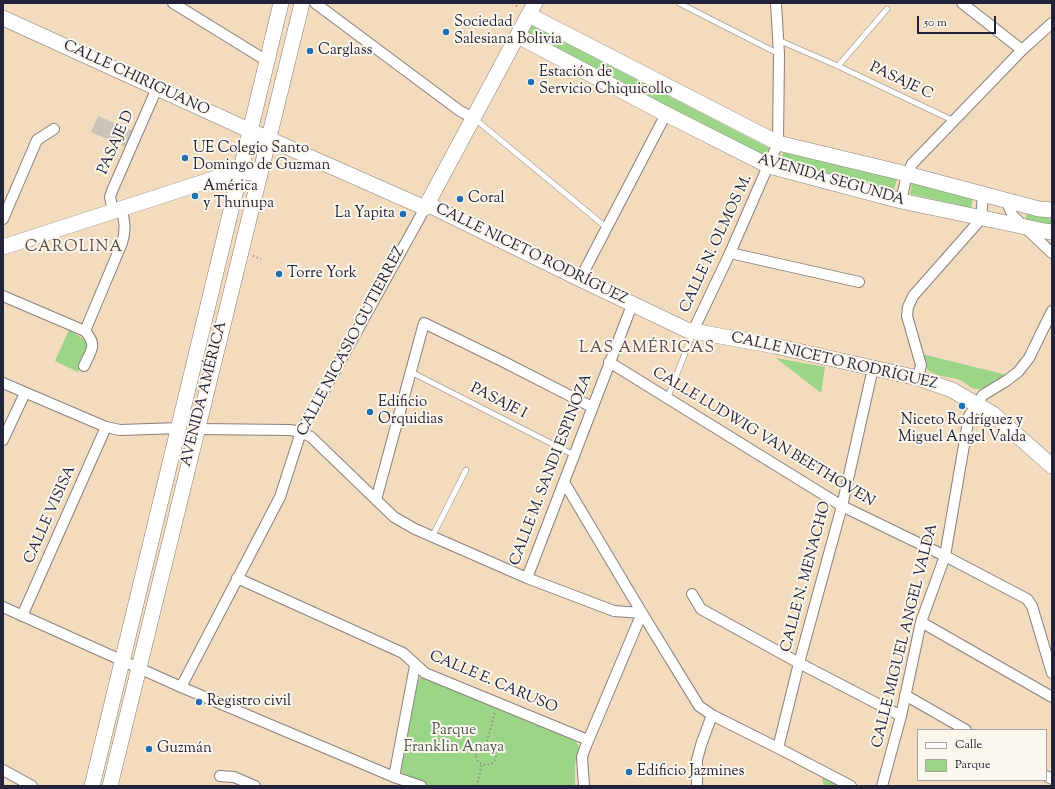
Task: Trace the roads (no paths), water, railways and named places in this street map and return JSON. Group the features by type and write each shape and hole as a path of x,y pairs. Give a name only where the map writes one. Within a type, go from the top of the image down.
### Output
{"main road":[{"name":"AVENIDA AMÉRICA","path":"92,786 282,3"},
{"name":"AVENIDA AMÉRICA","path":"110,786 302,3"},
{"name":"CALLE NICASIO GUTIERREZ","path":"426,206 532,9"},
{"name":"AVENIDA SEGUNDA","path":"532,9 778,143 907,174 1010,201 1052,210"},
{"name":"CALLE CHIRIGUANO","path":"3,18 269,139"},
{"name":"AVENIDA SEGUNDA","path":"518,36 769,166 902,201 1052,232"},
{"name":"CALLE NICETO RODRÍGUEZ","path":"269,139 426,206 687,330 775,346 918,378 952,390 993,414 1052,466"},
{"path":"3,247 241,170 260,176"}],"street":[{"path":"174,3 267,61"},
{"path":"315,3 460,111 473,118"},
{"name":"CALLE N. OLMOS M.","path":"694,331 778,143 779,54 776,3"},
{"path":"962,3 1022,50"},
{"path":"902,201 907,174 912,164 1022,50 1051,27"},
{"name":"PASAJE D","path":"85,331 126,232 125,223 110,197 157,88"},
{"path":"580,279 666,114"},
{"path":"3,219 37,140 54,129"},
{"path":"918,378 921,365 907,316 908,307 913,296 981,218 983,194"},
{"path":"1010,201 1010,212 1021,226 1052,253"},
{"name":"CALLE NICASIO GUTIERREZ","path":"181,687 280,497 301,432 426,206"},
{"path":"730,253 859,282"},
{"path":"3,296 85,331 91,338 93,346 84,366"},
{"name":"CALLE M. SANDI ESPINOZA","path":"527,578 632,304"},
{"name":"CALLE MIGUEL ANGEL VALDA","path":"882,786 901,716 922,622 945,556 969,416 983,395 1018,372 1029,358 1052,311"},
{"path":"376,500 424,323 592,407"},
{"name":"CALLE LUDWIG VAN BEETHOVEN","path":"609,362 842,506 945,556 1027,599 1032,606 1052,673"},
{"name":"CALLE N. MENACHO","path":"778,748 799,663 842,506 873,368"},
{"path":"3,383 106,427 120,430 180,428"},
{"path":"3,440 25,393"},
{"name":"CALLE VISISA","path":"22,616 106,427"},
{"path":"197,429 290,430 301,432 311,437 394,517 432,537 527,578 614,612 642,613"},
{"path":"564,482 699,706 712,715 851,786"},
{"name":"CALLE E. CARUSO","path":"237,578 403,653 415,666 425,673 588,740"},
{"path":"692,594 701,609 799,663 901,716"},
{"path":"3,607 181,687 394,777 421,786"},
{"path":"584,786 582,757 642,613"},
{"path":"922,622 1052,697"},
{"path":"394,777 415,666"},
{"path":"905,695 964,729"},
{"path":"697,786 698,760 701,745 712,715"},
{"path":"3,770 32,786"},
{"path":"220,776 234,777 255,786"}],"lane":[{"path":"679,3 779,54"},
{"path":"838,66 887,9"},
{"name":"PASAJE C","path":"777,40 838,66 954,121"},
{"path":"473,118 607,228"},
{"name":"CALLE N. OLMOS M.","path":"667,399 694,331"},
{"name":"PASAJE I","path":"410,372 574,455"},
{"path":"432,537 466,470"}],"place":[{"name":"Sociedad Salesiana Bolivia","path":"446,32"},
{"name":"Carglass","path":"310,51"},
{"name":"Estación de Servicio Chiquicollo","path":"531,82"},
{"name":"UE Colegio Santo Domingo de Guzman","path":"185,158"},
{"name":"América y Thunupa","path":"195,196"},
{"name":"Coral","path":"460,199"},
{"name":"La Yapita","path":"403,214"},
{"name":"Torre York","path":"279,274"},
{"name":"Niceto Rodríguez y Miguel Angel Valda","path":"962,406"},
{"name":"Edificio Orquidias","path":"370,412"},
{"name":"Registro civil","path":"199,702"},
{"name":"Guzmán","path":"149,749"},
{"name":"Edificio Jazmines","path":"629,772"}],"district":[{"name":"CAROLINA","path":"74,248"},
{"name":"LAS AMÉRICAS","path":"647,349"}],"park label":[{"name":"Parque Franklin Anaya","path":"454,740"}]}
